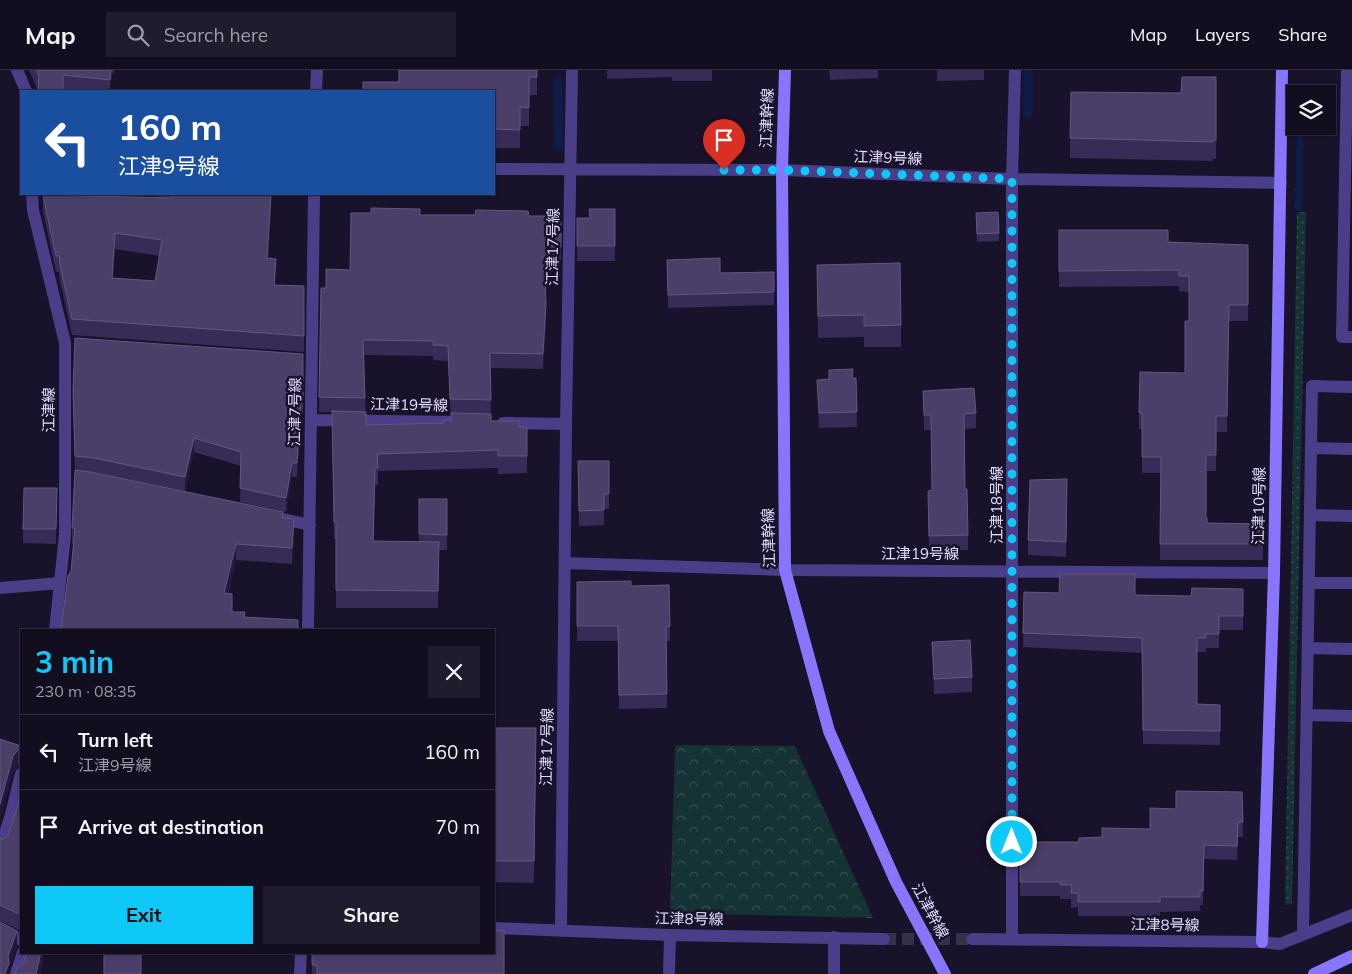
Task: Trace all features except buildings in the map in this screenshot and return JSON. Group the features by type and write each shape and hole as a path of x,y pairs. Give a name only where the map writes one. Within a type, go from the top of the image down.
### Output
{"street":[{"path":"17,70 26,90"},
{"path":"316,70 316,90"},
{"name":"江津17号線","path":"561,930 572,70"},
{"name":"江津幹線","path":"785,70 782,170 785,570 829,731 896,882 945,974"},
{"name":"江津18号線","path":"1012,939 1012,179 1015,70"},
{"name":"江津10号線","path":"1262,942 1274,573 1282,70"},
{"path":"1347,70 1349,121 1348,270 1342,337 1352,337"},
{"name":"江津9号線","path":"495,169 782,170 1012,179 1281,183"},
{"name":"江津線","path":"32,195 32,210 69,344 70,478 55,629"},
{"name":"江津7号線","path":"308,629 311,420 307,360 314,195"},
{"path":"1303,934 1312,386 1352,387"},
{"name":"江津19号線","path":"311,420 566,424"},
{"path":"1311,448 1352,449"},
{"path":"262,515 310,525"},
{"path":"1310,515 1352,516"},
{"name":"江津19号線","path":"565,563 785,570 1274,573"},
{"path":"0,588 60,583"},
{"path":"1309,583 1352,584"},
{"path":"1308,648 1352,649"},
{"path":"1307,715 1352,716"},
{"path":"0,848 20,778"},
{"name":"江津8号線","path":"972,938 1262,942 1280,944 1352,915"},
{"name":"江津8号線","path":"495,928 670,935 884,939"},
{"path":"0,929 20,939"},
{"path":"669,974 670,935"},
{"path":"834,937 834,974"},
{"path":"16,974 22,954"},
{"path":"300,974 301,954"},
{"path":"1314,974 1352,956"}],"green space":[{"path":"1297,212 1306,212 1292,904 1285,905"},
{"path":"675,745 795,746 873,918 670,913"}],"water":[{"path":"1297,135 1303,135 1302,211 1295,211"}],"waterway":[{"path":"1028,70 1028,114"},
{"path":"558,80 559,146"}],"tunnel":[{"path":"884,939 972,939"}],"route":[{"path":"724,170 782,170 1012,179 1012,842"}]}
